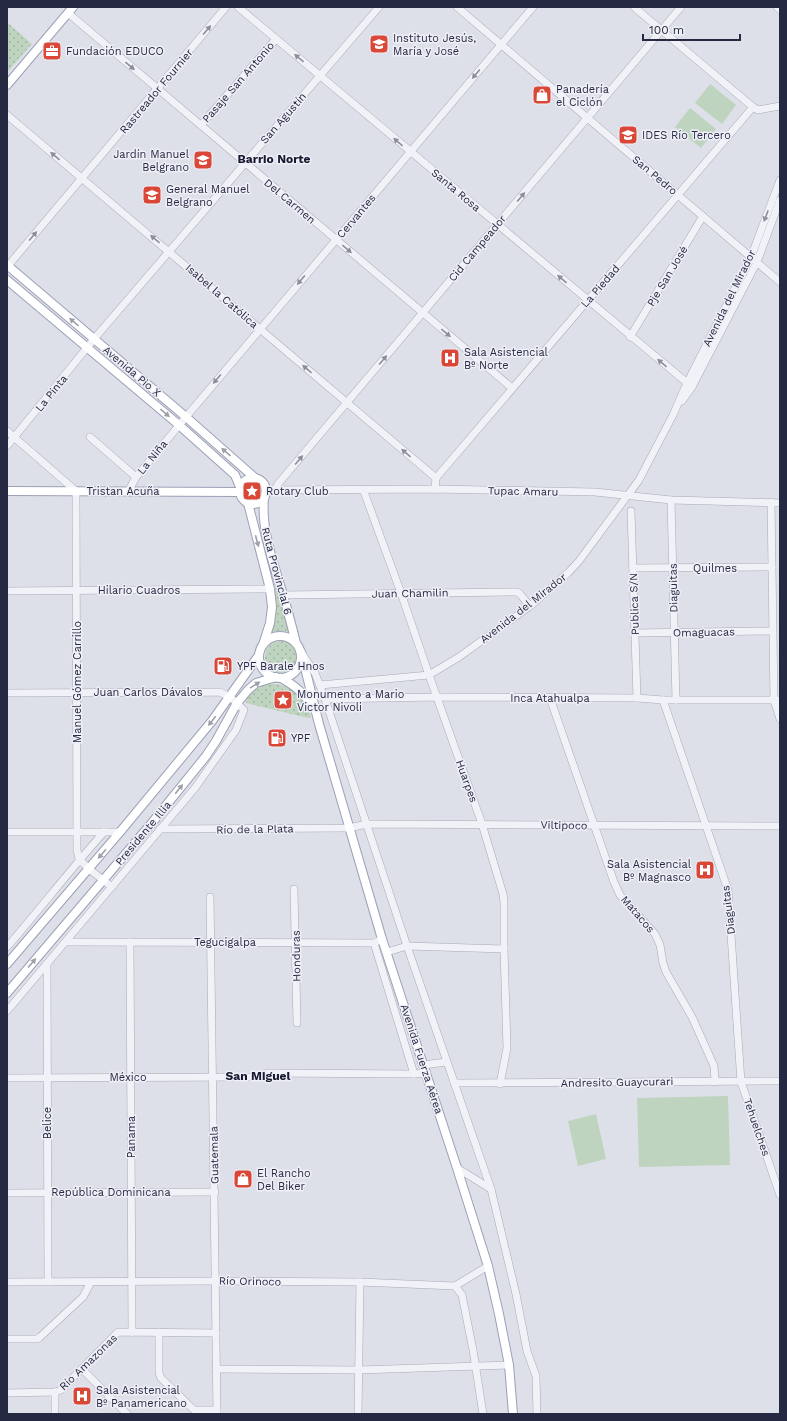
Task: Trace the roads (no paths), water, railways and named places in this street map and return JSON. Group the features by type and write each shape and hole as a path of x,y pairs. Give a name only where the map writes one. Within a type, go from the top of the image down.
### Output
{"main road":[{"path":"7,85 70,10"},
{"name":"Avenida Pio X","path":"7,266 186,417 255,478"},
{"name":"Avenida Pio X","path":"7,280 88,347 235,475 240,489"},
{"path":"255,478 263,482 265,494 256,504 248,503 242,499 240,489 248,479 255,478"},
{"name":"Tristan Acuña","path":"7,491 128,492 240,489"},
{"name":"Ruta Provincial 6","path":"265,494 264,520 270,553 299,648 314,708"},
{"name":"Ruta Provincial 6","path":"248,503 270,589 272,607 270,623 263,645"},
{"path":"279,678 287,677 297,670 300,664 299,648 285,636 273,637 263,645 259,655 262,667 270,676 293,684 302,692 314,708"},
{"name":"Presidente Illia","path":"7,964 89,869 212,721 259,655"},
{"name":"Presidente Illia","path":"7,993 206,756 237,703 248,690 256,683 279,678"},
{"name":"Avenida Fuerza Aérea","path":"314,708 386,952 488,1266 509,1365 513,1414"}],"street":[{"name":"Rastreador Fournier","path":"7,266 226,7"},
{"name":"Santa Rosa","path":"238,7 689,385"},
{"name":"San Agustín","path":"94,339 379,7"},
{"name":"San Pedro","path":"457,7 780,282"},
{"name":"Cervantes","path":"179,425 532,7"},
{"path":"634,7 753,107 758,110 780,106"},
{"name":"Cid Campeador","path":"275,490 278,484 681,7"},
{"path":"777,7 780,10"},
{"name":"Del Carmen","path":"70,10 157,89 512,388"},
{"name":"Pasaje San Antonio","path":"200,125 276,39"},
{"name":"La Piedad","path":"436,478 753,107"},
{"name":"Isabel la Católica","path":"7,115 436,478"},
{"name":"Avenida del Mirador","path":"754,259 780,180"},
{"name":"Avenida del Mirador","path":"320,684 429,675 459,657 530,606 568,573 579,561 639,480 754,259 780,200"},
{"name":"Pje San José","path":"630,337 703,216"},
{"name":"La Pinta","path":"7,446 94,339"},
{"name":"La Niña","path":"128,492 136,477 179,425"},
{"path":"7,431 76,491"},
{"path":"90,437 136,477"},
{"path":"435,489 436,478"},
{"name":"Huarpes","path":"363,489 482,824 503,894 507,1048 500,1084"},
{"name":"Tupac Amaru","path":"265,494 275,490 435,489 595,492 671,500 780,503"},
{"name":"Manuel Gómez Carrillo","path":"76,491 76,850 79,860"},
{"name":"Diaguitas","path":"671,500 676,700"},
{"path":"771,502 772,631 777,700 780,719"},
{"name":"Publica S/N","path":"631,511 637,698"},
{"name":"Quilmes","path":"633,568 772,568"},
{"name":"Hilario Cuadros","path":"7,591 270,589"},
{"name":"Juan Chamilin","path":"283,595 517,592 530,606"},
{"name":"Omaguacas","path":"635,633 772,631"},
{"path":"299,648 315,673 326,699 446,1062 491,1189 516,1294 527,1351 536,1376 537,1414"},
{"name":"Juan Carlos Dávalos","path":"7,693 220,692 230,697 237,703"},
{"name":"Inca Atahualpa","path":"326,699 437,697 777,700"},
{"name":"Matacos","path":"550,698 614,882 620,894 655,934 660,945 666,972 692,1017 714,1066 715,1082"},
{"name":"Diaguitas","path":"663,700 728,890 741,1082"},
{"path":"7,1011 195,788 236,730 244,710 237,703"},
{"name":"Viltipoco","path":"349,828 367,824 780,826"},
{"name":"Río de la Plata","path":"160,829 349,828"},
{"path":"7,832 120,832"},
{"path":"7,947 104,832"},
{"path":"79,860 112,887"},
{"name":"Honduras","path":"294,890 297,1023"},
{"name":"Guatemala","path":"210,897 217,1412"},
{"path":"382,938 374,943 414,1074"},
{"name":"Tegucigalpa","path":"66,942 374,943"},
{"name":"Panama","path":"130,942 132,1332"},
{"path":"386,952 407,946 504,949"},
{"name":"Belice","path":"46,964 48,1282"},
{"path":"268,1073 414,1074 446,1062"},
{"name":"México","path":"7,1078 250,1077"},
{"name":"Andresito Guaycurari","path":"454,1083 500,1084 780,1081"},
{"name":"Tehuelches","path":"741,1082 780,1196"},
{"path":"457,1168 491,1189"},
{"path":"772,1173 780,1173"},
{"name":"República Dominicana","path":"7,1192 215,1192"},
{"path":"483,1414 473,1350 462,1295 455,1286 488,1266"},
{"name":"Río Orinoco","path":"7,1282 360,1282 455,1286"},
{"path":"7,1339 37,1339 40,1337 83,1296 91,1282"},
{"path":"358,1414 360,1282"},
{"name":"Río Amazonas","path":"7,1393 55,1392 61,1390 118,1332 216,1332"},
{"path":"159,1332 159,1373 161,1378 194,1410 217,1412"},
{"path":"216,1369 359,1370 509,1365"},
{"path":"82,1369 127,1414"},
{"path":"55,1392 56,1414"}],"place":[{"name":"Instituto Jesús, María y José","path":"379,44"},
{"name":"Fundación EDUCO","path":"52,51"},
{"name":"Panadería el Ciclón","path":"542,95"},
{"name":"IDES Río Tercero","path":"628,135"},
{"name":"Jardín Manuel Belgrano","path":"203,160"},
{"name":"General Manuel Belgrano","path":"152,195"},
{"name":"Sala Asistencial Bº Norte","path":"450,358"},
{"name":"Rotary Club","path":"252,491"},
{"name":"YPF Barale Hnos","path":"223,666"},
{"name":"Monumento a Mario Victor Nivoli","path":"283,700"},
{"name":"YPF","path":"277,738"},
{"name":"Sala Asistencial Bº Magnasco","path":"705,870"},
{"name":"El Rancho Del Biker","path":"243,1179"},
{"name":"Sala Asistencial Bº Panamericano","path":"82,1396"}],"district":[{"name":"Barrio Norte","path":"274,159"},
{"name":"San Miguel","path":"258,1076"}]}
